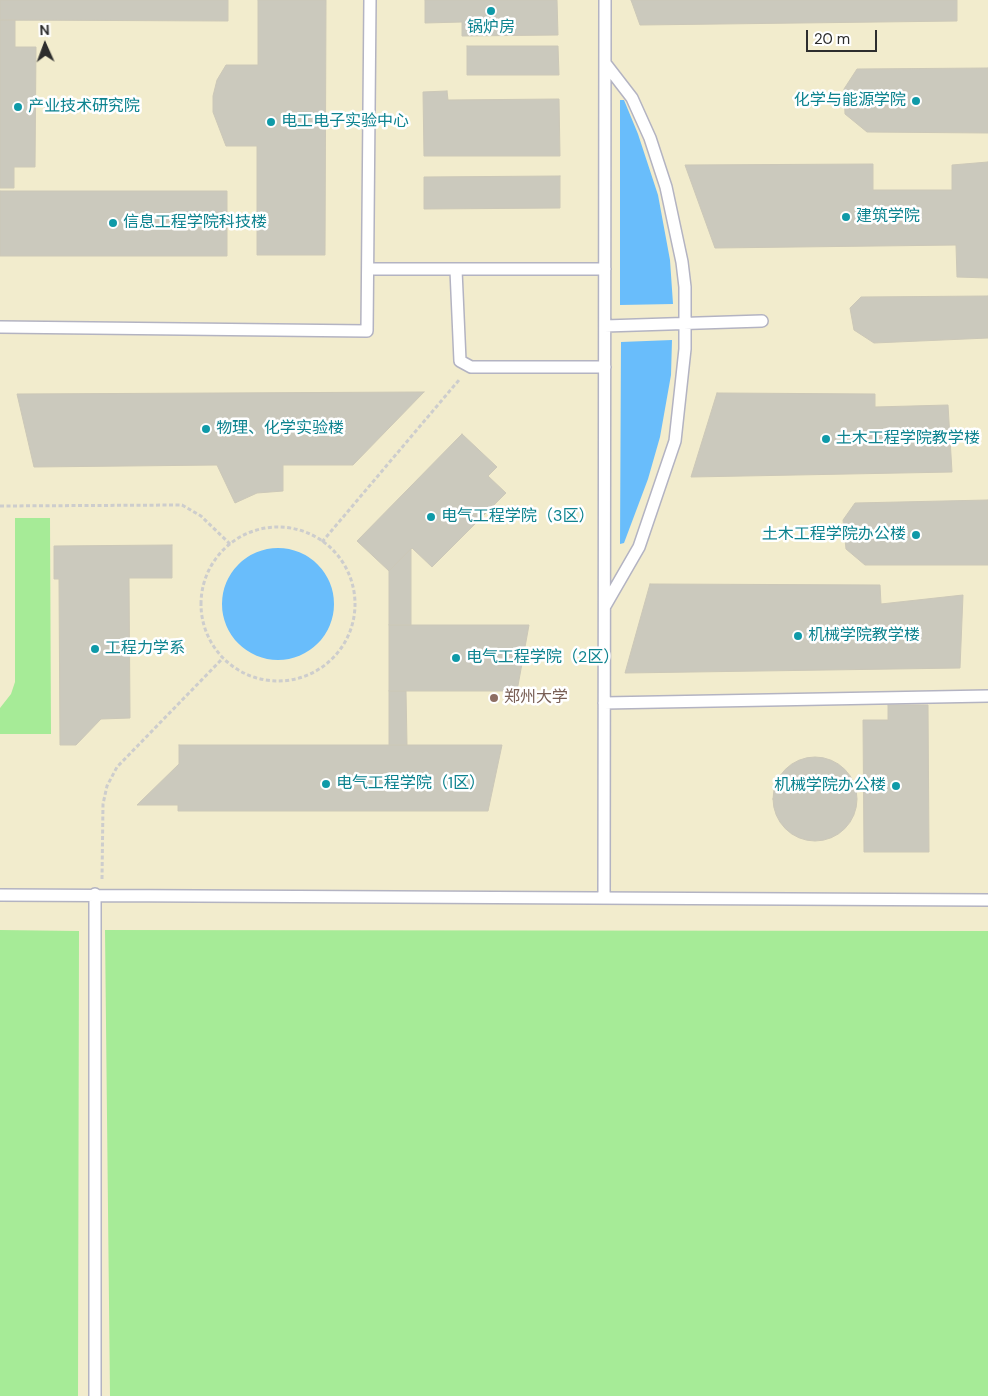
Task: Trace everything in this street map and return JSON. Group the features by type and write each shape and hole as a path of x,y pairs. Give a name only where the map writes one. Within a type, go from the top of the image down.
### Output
{"lane":[{"path":"0,327 367,331 370,0"},
{"path":"604,898 605,0"},
{"path":"604,608 639,547 675,441 681,392 685,324 685,287 682,262 666,187 650,138 632,98 605,64"},
{"path":"368,270 605,269"},
{"path":"456,270 460,361 471,367 605,367"},
{"path":"605,326 762,321"},
{"path":"604,703 988,696"},
{"path":"95,1396 98,894"},
{"path":"0,895 988,900"}],"path":[{"path":"322,542 471,367"},
{"path":"0,506 182,505 201,516 230,544"},
{"path":"274,527 302,531 322,542 339,556 346,569 355,598 350,630 343,646 332,659 318,670 302,677 277,680 252,676 236,669 223,658 212,644 205,629 201,612 201,595 205,578 213,563 230,544 245,534 274,527"},
{"path":"98,894 103,804 107,786 117,767 223,658"}],"shaded area":[{"name":"郑州大学","path":"0,0 988,0 988,1396 0,1396"}],"green space":[{"path":"15,518 50,518 51,734 0,734 0,708 11,694 15,682"},
{"path":"0,930 79,931 78,1396 0,1396"},
{"path":"105,930 988,931 988,1396 110,1396"}],"water":[{"path":"620,100 624,100 638,134 658,195 670,260 673,304 620,305"},
{"path":"672,340 671,375 660,437 648,479 624,543 620,544 621,342"},
{"path":"278,548 299,552 317,565 330,583 334,604 330,625 317,643 299,656 278,660 257,656 239,643 226,625 222,604 226,583 239,565 257,552"}],"building":[{"path":"0,0 228,0 228,21 0,20"},
{"name":"电工电子实验中心","path":"258,0 326,0 325,255 257,255 257,146 226,146 213,112 213,96 217,80 226,65 258,65"},
{"name":"锅炉房","path":"425,0 557,0 558,35 462,36 462,22 425,23"},
{"path":"631,0 957,0 957,21 640,25"},
{"name":"产业技术研究院","path":"0,20 15,20 15,47 36,47 35,167 14,167 14,188 0,188"},
{"path":"467,46 558,46 559,75 467,75"},
{"name":"化学与能源学院","path":"988,68 988,133 867,132 845,114 844,89 857,69"},
{"path":"447,91 448,100 559,99 560,156 424,156 423,92"},
{"name":"建筑学院","path":"988,162 988,278 957,277 956,245 715,248 685,165 873,164 873,190 952,190 952,165"},
{"path":"560,176 560,208 424,209 424,177"},
{"name":"信息工程学院科技楼","path":"0,191 227,191 227,256 0,256"},
{"path":"988,296 988,338 874,343 854,330 850,308 861,297"},
{"name":"物理、化学实验楼","path":"424,392 353,465 283,465 283,491 257,493 235,503 217,465 34,467 17,394"},
{"name":"土木工程学院教学楼","path":"717,393 875,394 875,407 948,405 952,472 691,477"},
{"name":"电气工程学院（3区）","path":"462,434 497,467 488,476 506,493 432,567 412,548 389,571 357,541"},
{"name":"土木工程学院办公楼","path":"988,500 988,565 865,565 846,549 843,520 855,503"},
{"name":"工程力学系","path":"172,545 172,578 129,578 130,718 101,719 76,745 60,745 59,579 54,579 54,546"},
{"path":"411,549 411,625 389,625 389,571"},
{"name":"机械学院教学楼","path":"650,584 880,585 881,604 963,595 960,668 625,673"},
{"name":"电气工程学院（2区）","path":"389,625 529,625 517,691 389,691"},
{"path":"389,691 406,691 407,745 389,745"},
{"name":"机械学院办公楼","path":"888,705 928,705 929,852 864,852 863,720 888,720"},
{"name":"电气工程学院（1区）","path":"179,745 502,745 488,811 178,811 178,805 137,805 179,764"},
{"path":"815,757 838,764 850,776 857,799 850,822 838,834 815,841 792,834 780,822 773,799 780,776 792,764"}],"place":[{"name":"锅炉房","path":"491,11"},
{"name":"化学与能源学院","path":"916,101"},
{"name":"产业技术研究院","path":"18,107"},
{"name":"电工电子实验中心","path":"271,122"},
{"name":"建筑学院","path":"846,217"},
{"name":"信息工程学院科技楼","path":"113,223"},
{"name":"物理、化学实验楼","path":"206,429"},
{"name":"土木工程学院教学楼","path":"826,439"},
{"name":"电气工程学院（3区）","path":"431,517"},
{"name":"土木工程学院办公楼","path":"916,535"},
{"name":"机械学院教学楼","path":"798,636"},
{"name":"工程力学系","path":"95,649"},
{"name":"电气工程学院（2区）","path":"456,658"},
{"name":"郑州大学","path":"494,698"},
{"name":"电气工程学院（1区）","path":"326,784"},
{"name":"机械学院办公楼","path":"896,786"}]}
